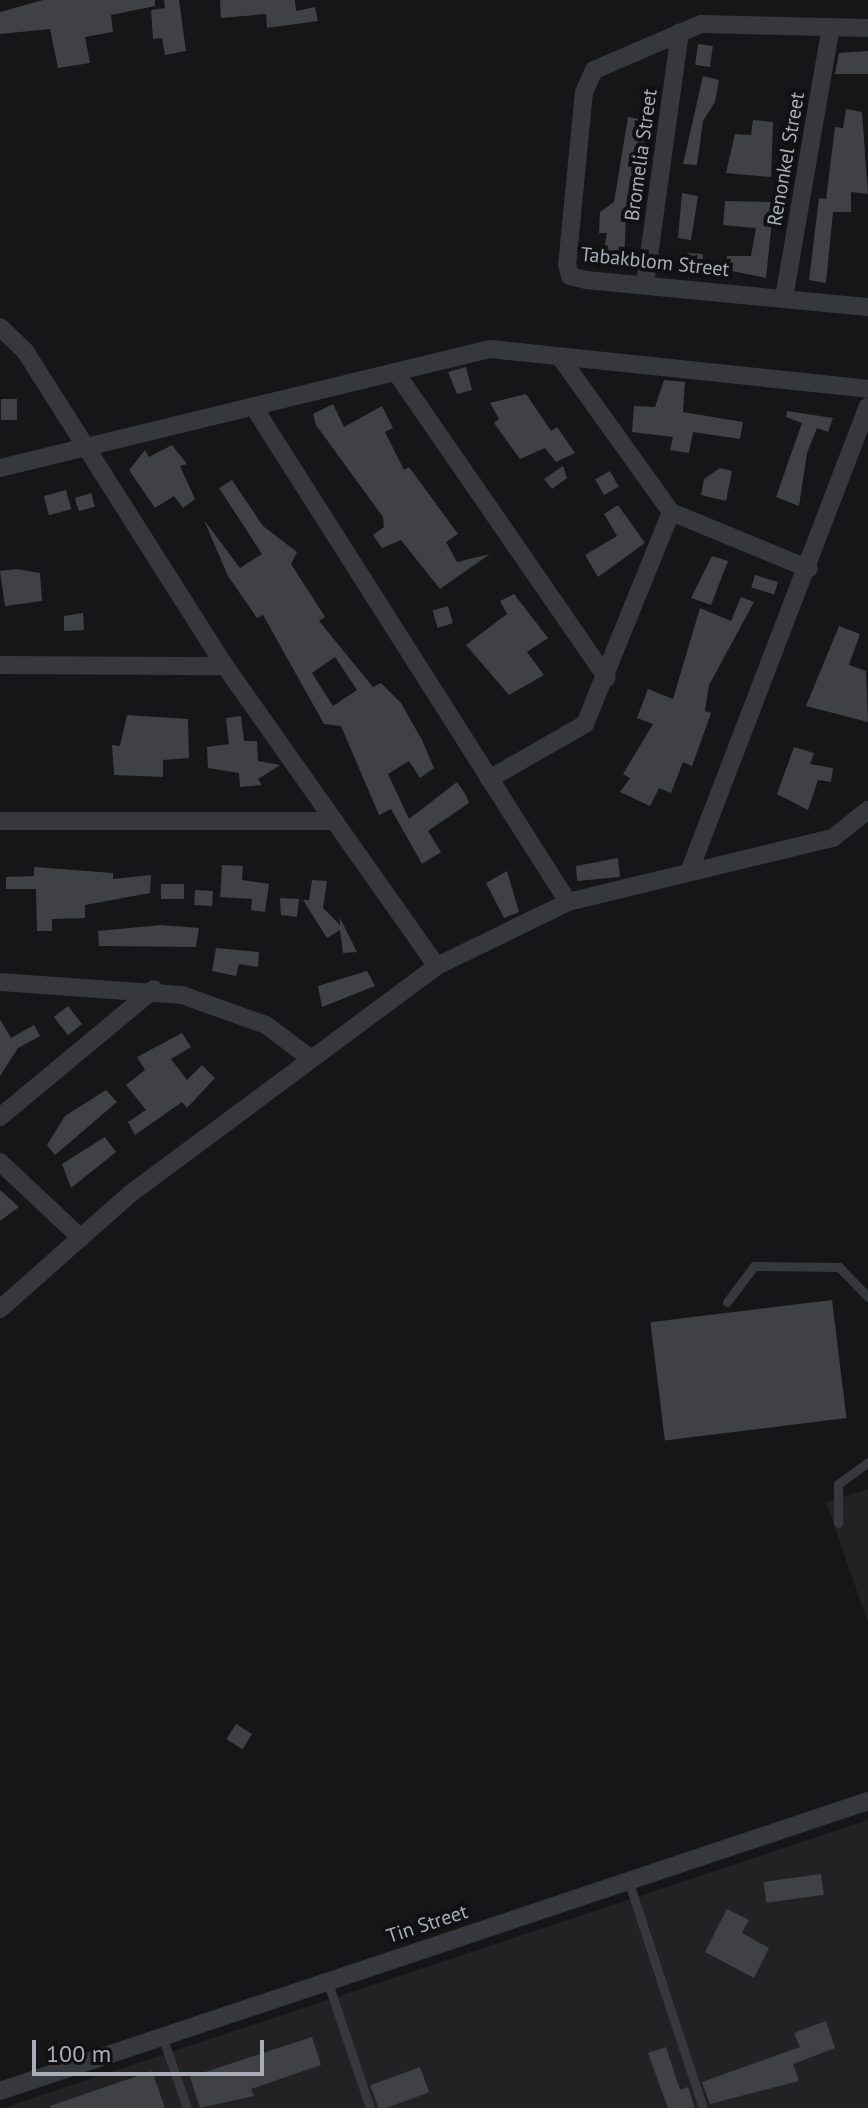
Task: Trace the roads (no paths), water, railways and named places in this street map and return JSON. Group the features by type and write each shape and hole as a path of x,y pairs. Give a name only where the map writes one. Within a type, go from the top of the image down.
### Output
{"street":[{"path":"680,32 717,23 868,28"},
{"name":"Renonkel Street","path":"784,298 831,27"},
{"name":"Tabakblom Street","path":"680,32 590,74 584,92 567,272 645,284 868,307"},
{"name":"Bromelia Street","path":"645,284 680,32"},
{"path":"0,327 25,351 90,448 225,666 437,966"},
{"path":"0,468 397,374 469,351 560,357 868,389"},
{"path":"560,357 671,512 809,569"},
{"path":"397,374 607,678"},
{"path":"691,867 809,569 868,407"},
{"path":"255,409 568,902"},
{"path":"489,779 576,733 607,678 671,512"},
{"path":"0,665 225,666"},
{"path":"0,1309 81,1238 310,1058 437,966 568,902 638,888 691,867 833,838 868,810"},
{"path":"0,821 335,821"},
{"path":"0,982 154,989 227,1008 310,1058"},
{"path":"0,1117 154,989"},
{"path":"0,1162 81,1238"},
{"name":"Tin Street","path":"0,2091 868,1801"}],"lane":[{"path":"727,1302 754,1266 839,1267 868,1297"},
{"path":"838,1523 838,1484 868,1462"},
{"path":"628,1880 703,2108"},
{"path":"327,1980 370,2108"},
{"path":"162,2036 187,2108"}]}
